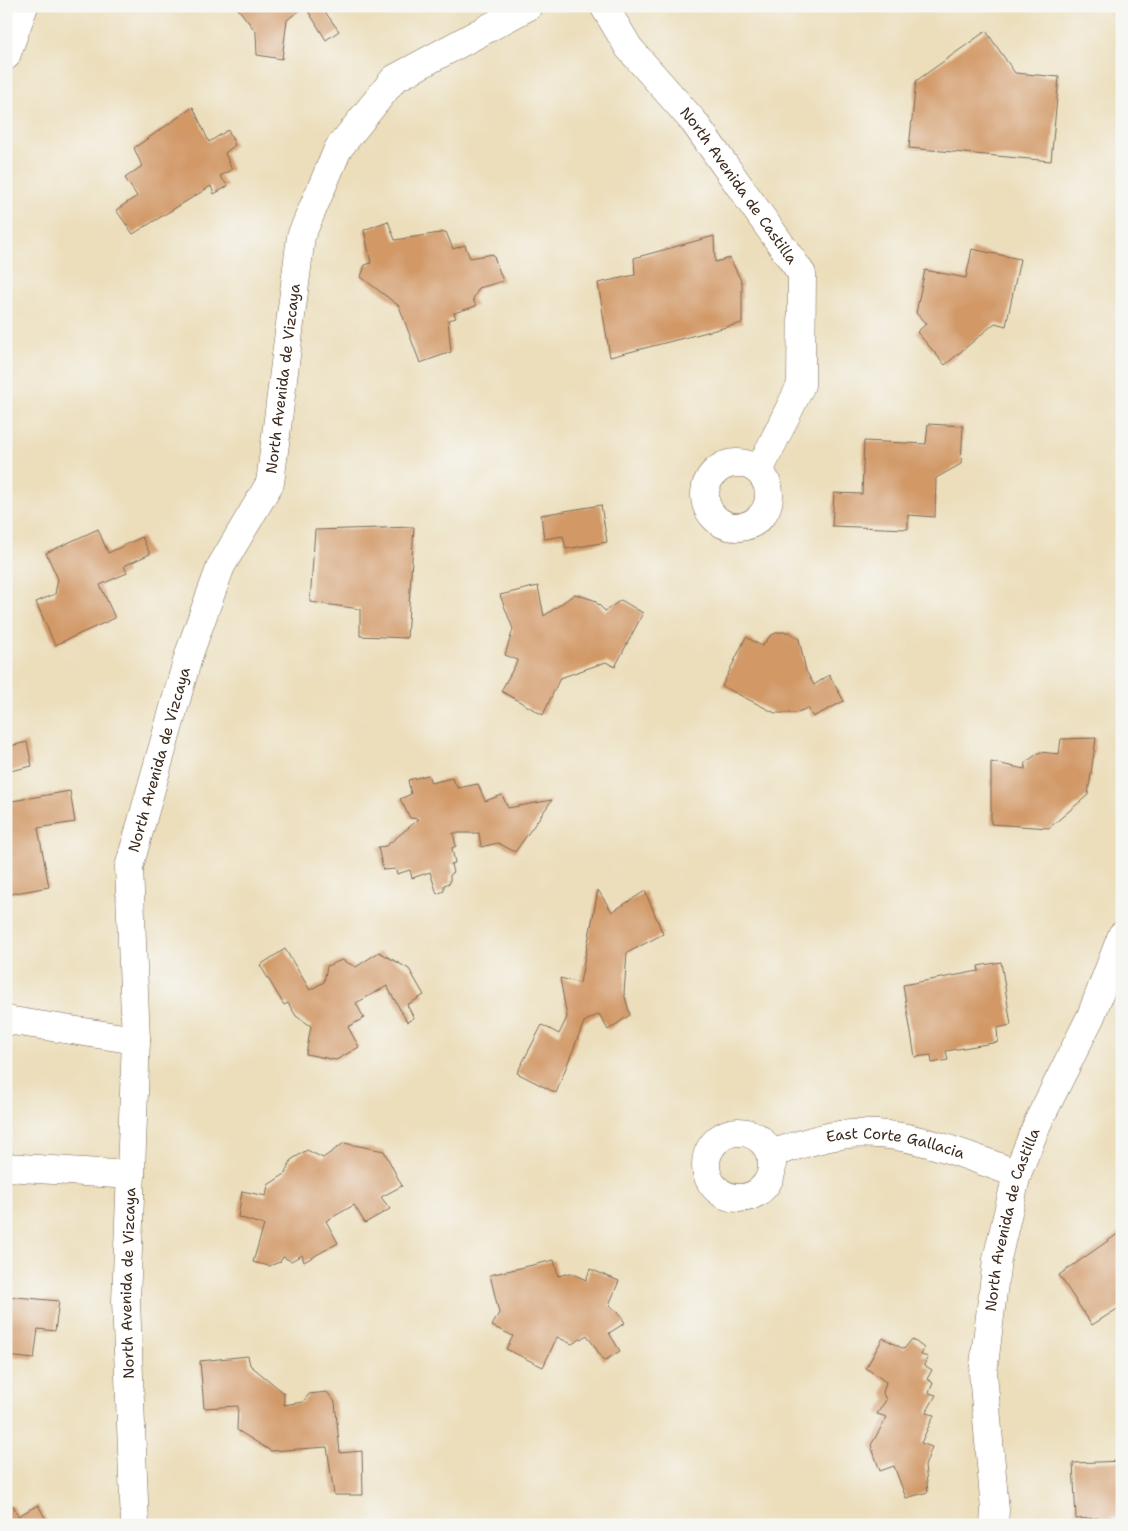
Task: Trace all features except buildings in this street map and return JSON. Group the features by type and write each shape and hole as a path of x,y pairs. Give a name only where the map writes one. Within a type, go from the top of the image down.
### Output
{"street":[{"path":"6,56 24,6"},
{"name":"North Avenida de Vizcaya","path":"135,1525 126,1301 136,1040 129,867 189,654 207,604 222,566 270,484 301,236 338,149 394,79 529,6"},
{"name":"North Avenida de Castilla","path":"604,6 629,48 694,122 802,274 801,385 759,472"},
{"name":"North Avenida de Castilla","path":"994,1525 995,1510 983,1373 997,1259 1017,1174 1038,1122 1091,1016 1122,935"},
{"path":"6,1020 136,1040"},
{"name":"East Corte Gallacia","path":"770,1154 841,1135 876,1135 910,1138 932,1143 1017,1174"},
{"path":"6,1167 131,1175"}]}
